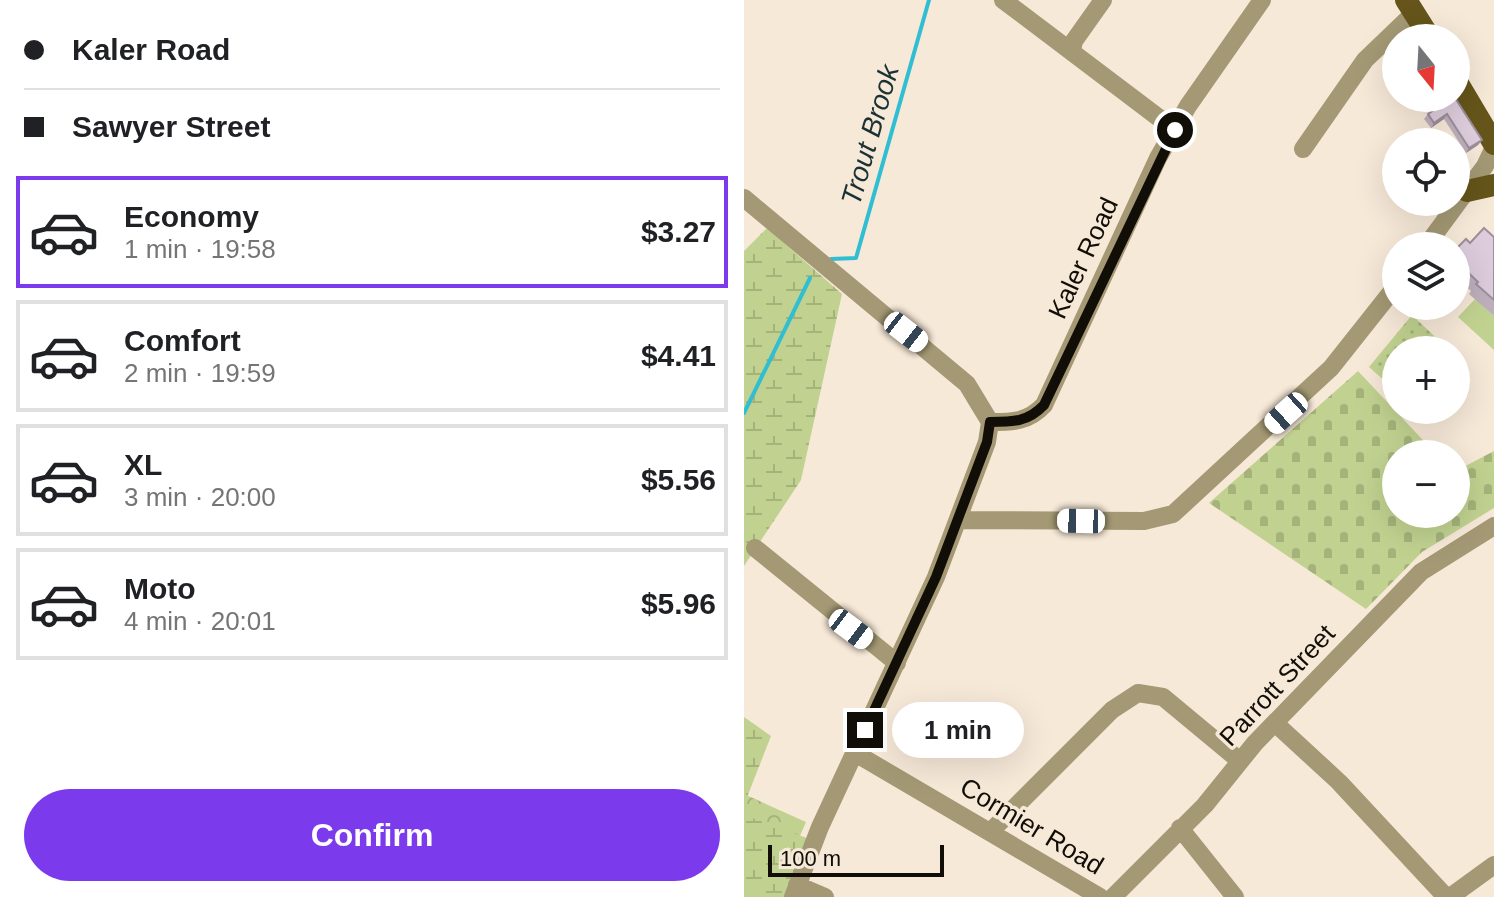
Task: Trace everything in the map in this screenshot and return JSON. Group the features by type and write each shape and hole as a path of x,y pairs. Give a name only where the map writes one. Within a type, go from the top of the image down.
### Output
{"main road":[{"path":"1410,7 1421,24"},
{"path":"1470,104 1494,146"},
{"path":"1470,190 1494,185"}],"street":[{"path":"1003,0 1175,130"},
{"path":"1072,51 1074,41 1103,0"},
{"name":"Kaler Road","path":"990,422 1033,417 1044,405 1175,130 1262,0"},
{"path":"1303,149 1365,60 1410,7"},
{"path":"1470,186 1494,146"},
{"path":"744,198 967,384 990,422 959,520 795,891 825,897"},
{"path":"959,520 1144,521 1173,514 1323,376 1382,303"},
{"name":"Parrott Street","path":"1113,897 1205,805 1275,723 1421,572 1494,526"},
{"path":"755,548 897,663"},
{"path":"991,831 1112,710 1138,693 1163,697 1240,761"},
{"path":"1275,723 1339,782 1448,897 1494,865"},
{"name":"Cormier Road","path":"855,753 1100,897"},
{"path":"1180,828 1235,897"}],"green space":[{"path":"767,228 842,294 801,480 744,566 744,251"},
{"path":"1475,299 1494,316 1494,350 1461,320 1470,320 1470,304"},
{"path":"1408,320 1417,320 1434,336 1395,336"},
{"path":"1382,351 1382,379 1369,367"},
{"path":"1358,371 1382,397 1382,424 1408,424 1423,440 1382,440 1382,528 1461,528 1422,552 1366,609 1209,503"},
{"path":"1494,451 1494,508 1470,523 1470,464"},
{"path":"744,717 771,736 744,805"},
{"path":"744,794 806,822 788,863 744,897"},
{"path":"744,815 815,841 793,897 744,897"}],"building":[{"path":"1464,112 1482,140 1470,147 1470,128 1456,128 1447,114 1434,123 1428,114"},
{"path":"1484,228 1494,237 1494,300 1470,274 1470,243"}],"waterway":[{"name":"Trout Brook","path":"831,259 856,258 929,0"},
{"name":"Trout Brook","path":"744,413 810,278"}],"route":[{"path":"865,730 936,577 987,442 990,422 1033,417 1044,405 1158,158 1175,130"}]}
